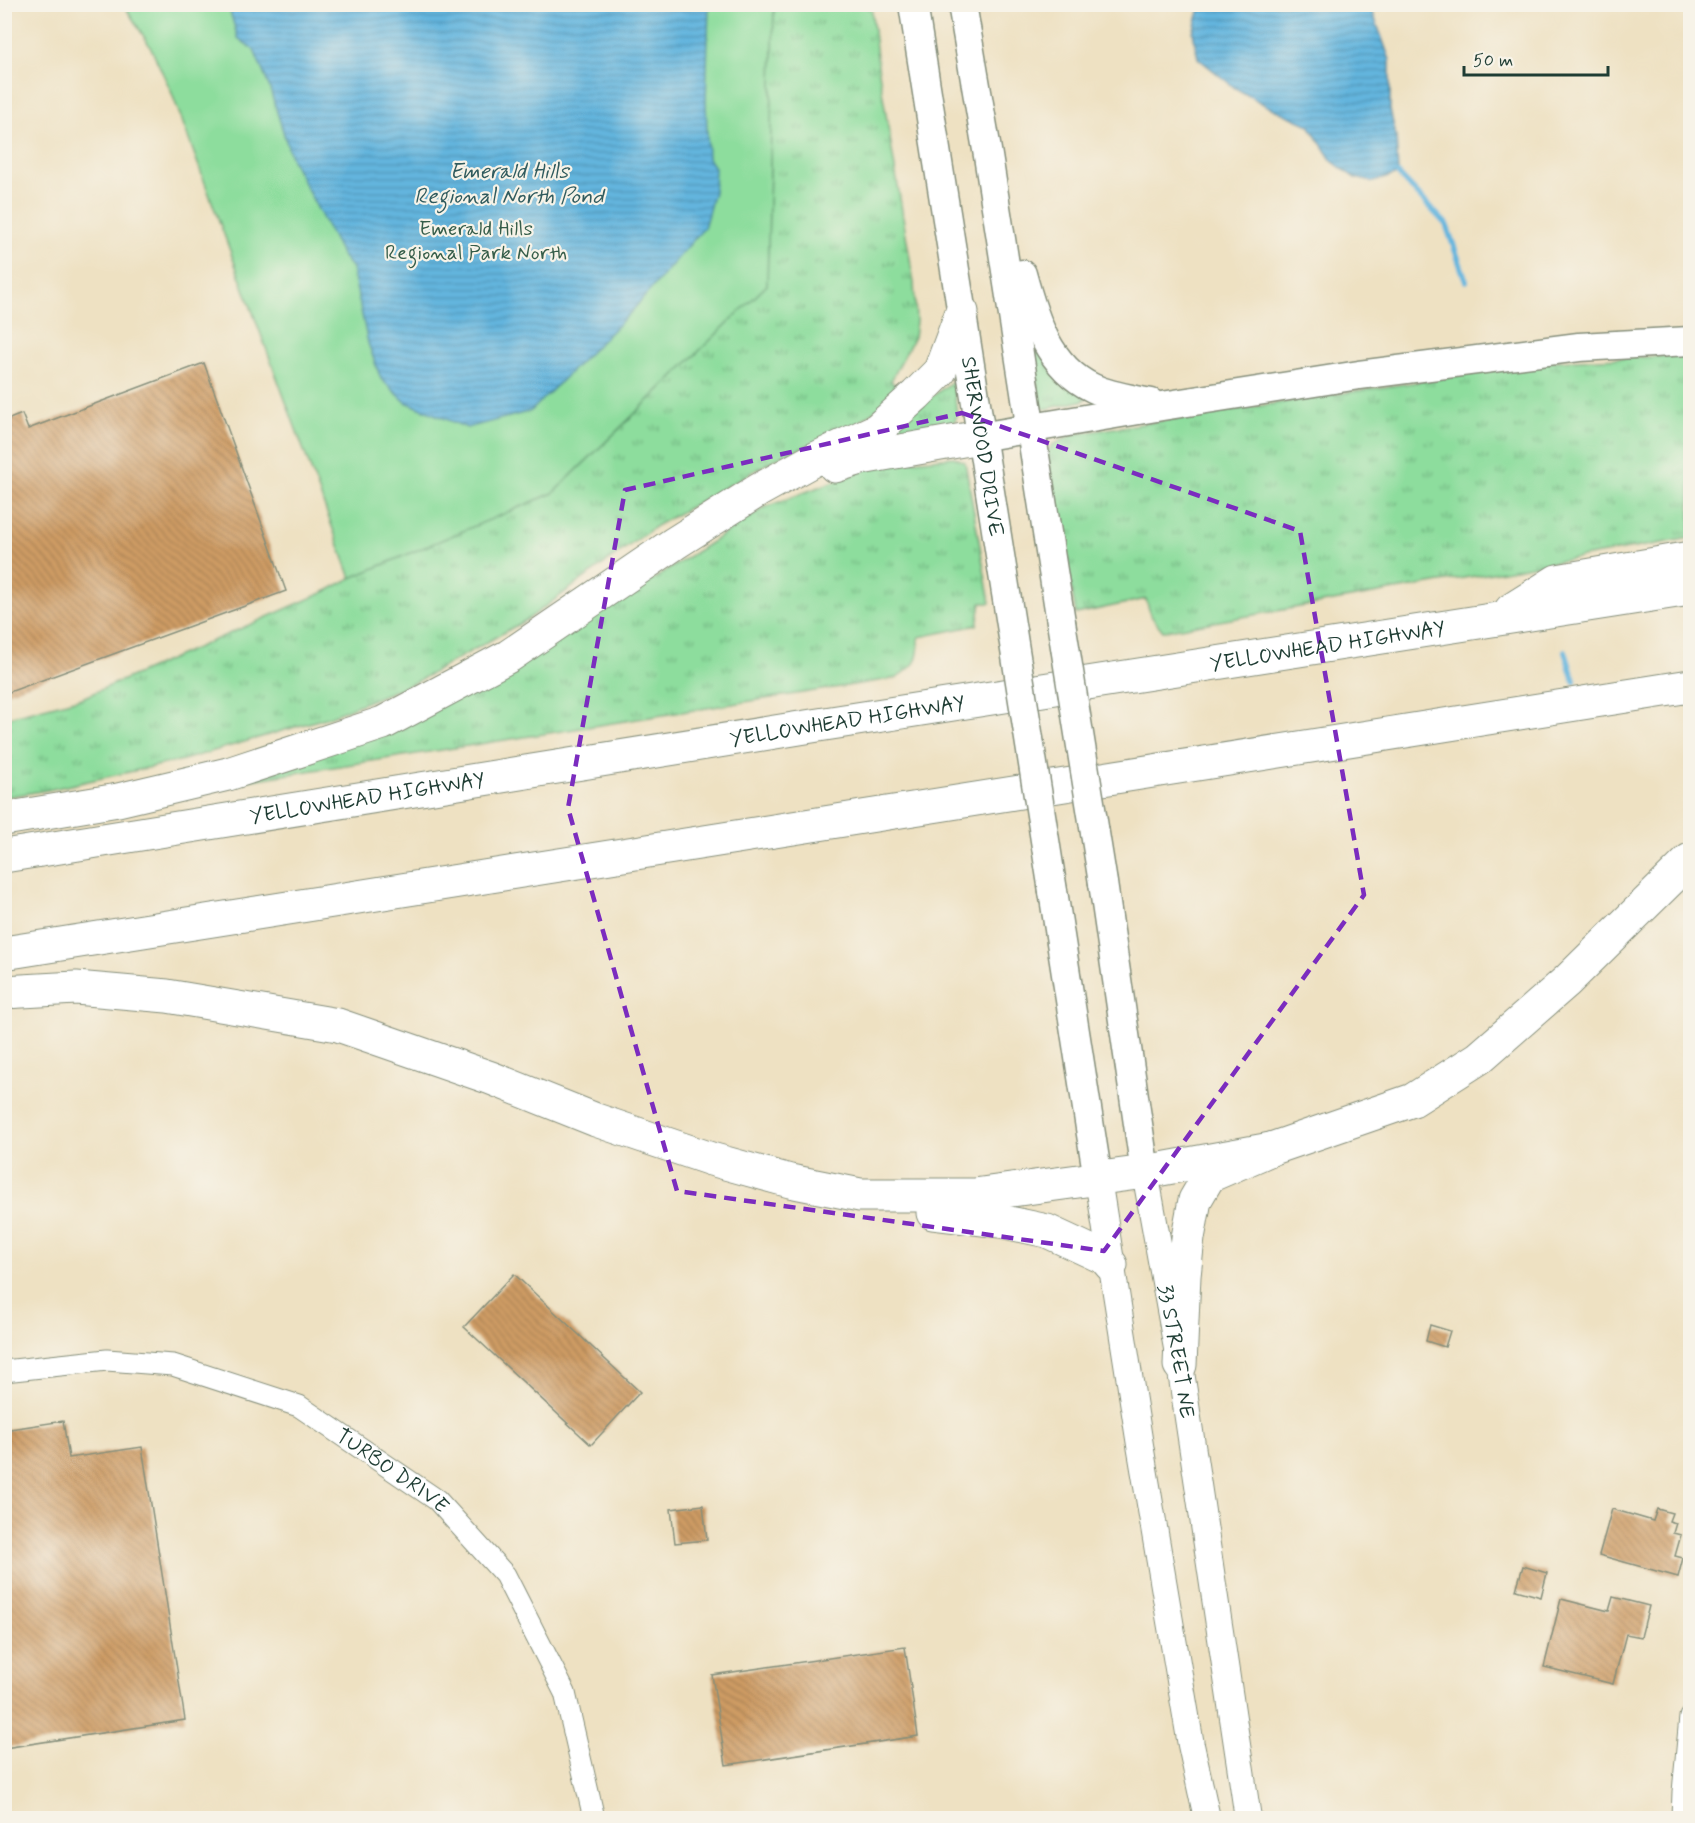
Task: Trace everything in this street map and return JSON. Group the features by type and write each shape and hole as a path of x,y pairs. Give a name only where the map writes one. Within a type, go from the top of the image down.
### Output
{"highway":[{"path":"4,819 118,800 228,774 383,723 509,656 675,543 759,490 815,459 877,430 940,371 962,312"},
{"path":"759,490 861,458 980,437"},
{"path":"1498,618 1557,581 1690,558"},
{"name":"YELLOWHEAD HIGHWAY","path":"4,856 1690,589"},
{"path":"4,953 1690,686"},
{"path":"1180,1365 1188,1238 1195,1200 1209,1176 1271,1149 1413,1100 1479,1058 1567,981 1690,860"},
{"path":"4,992 76,988 167,996 338,1025 491,1078 596,1120 711,1159 790,1181 860,1194 974,1195 1145,1172 1271,1149"},
{"path":"860,1194 886,1207 1000,1221 1047,1231 1105,1258 1111,1266"}],"main road":[{"name":"SHERWOOD DRIVE","path":"914,4 1098,1179"},
{"path":"962,4 1031,429"},
{"path":"988,156 1031,306 1049,350 1067,371 1093,388 1162,406"},
{"path":"980,437 1359,375 1579,347 1690,341"},
{"name":"33 STREET NE","path":"1031,429 1103,883 1145,1172"}],"street":[{"name":"33 STREET NE","path":"1145,1172 1180,1365 1248,1818"},
{"path":"1098,1179 1189,1734 1207,1818"},
{"name":"TURBO DRIVE","path":"4,1371 107,1360 173,1365 298,1406 437,1500 505,1575 565,1694 594,1818"},
{"path":"1682,1818 1690,1717"}],"highlighted area":[{"path":"962,413 1300,531 1364,895 1104,1251 677,1191 568,808 625,490"}],"green space":[{"name":"Emerald Hills Regional Park North","path":"124,5 774,5 767,285 553,493 351,578 171,91 150,46"},
{"path":"774,5 871,5 878,66 914,283 916,321 914,337 891,381 902,391 846,431 781,456 656,526 528,619 418,681 329,717 183,760 48,790 5,797 5,718 82,698 329,590 351,578 553,493 767,285"},
{"path":"1028,317 1086,396 1085,400 1045,409 1040,406"},
{"path":"1690,355 1690,538 1163,631 1151,616 1146,599 1076,614 1047,454 1052,445 1075,434 1554,361"},
{"path":"953,381 957,414 955,421 946,425 876,439"},
{"path":"954,457 965,462 990,603 981,603 977,625 919,637 917,657 913,665 897,678 188,790 575,625 629,595 766,507 880,464"}],"water":[{"name":"Emerald Hills Regional North Pond","path":"228,5 709,5 706,102 708,158 715,169 714,192 704,228 632,311 531,411 467,428 406,402 381,379 368,343 352,268 343,257 292,160 269,86 254,50 238,38"},
{"path":"1201,5 1370,5 1390,60 1390,110 1396,136 1398,174 1373,182 1355,178 1332,161 1309,125 1235,88 1198,58 1193,32"}],"building":[{"path":"204,363 286,591 4,694 4,421 22,414 28,429"},
{"path":"514,1274 640,1392 591,1445 464,1327"},
{"path":"1430,1325 1450,1331 1445,1347 1426,1341"},
{"path":"63,1421 69,1458 142,1447 185,1720 4,1748 4,1430"},
{"path":"703,1505 707,1540 675,1543 671,1509"},
{"path":"1612,1509 1653,1521 1657,1509 1672,1513 1669,1521 1676,1523 1673,1533 1681,1535 1675,1556 1683,1558 1678,1577 1599,1555"},
{"path":"1523,1566 1547,1573 1541,1597 1516,1590"},
{"path":"1613,1597 1649,1606 1641,1637 1626,1634 1613,1684 1544,1667 1561,1599 1609,1611"},
{"path":"905,1647 918,1736 726,1765 712,1675"}],"waterway":[{"path":"1398,174 1446,224 1466,281"},
{"path":"1565,651 1574,681"}]}
